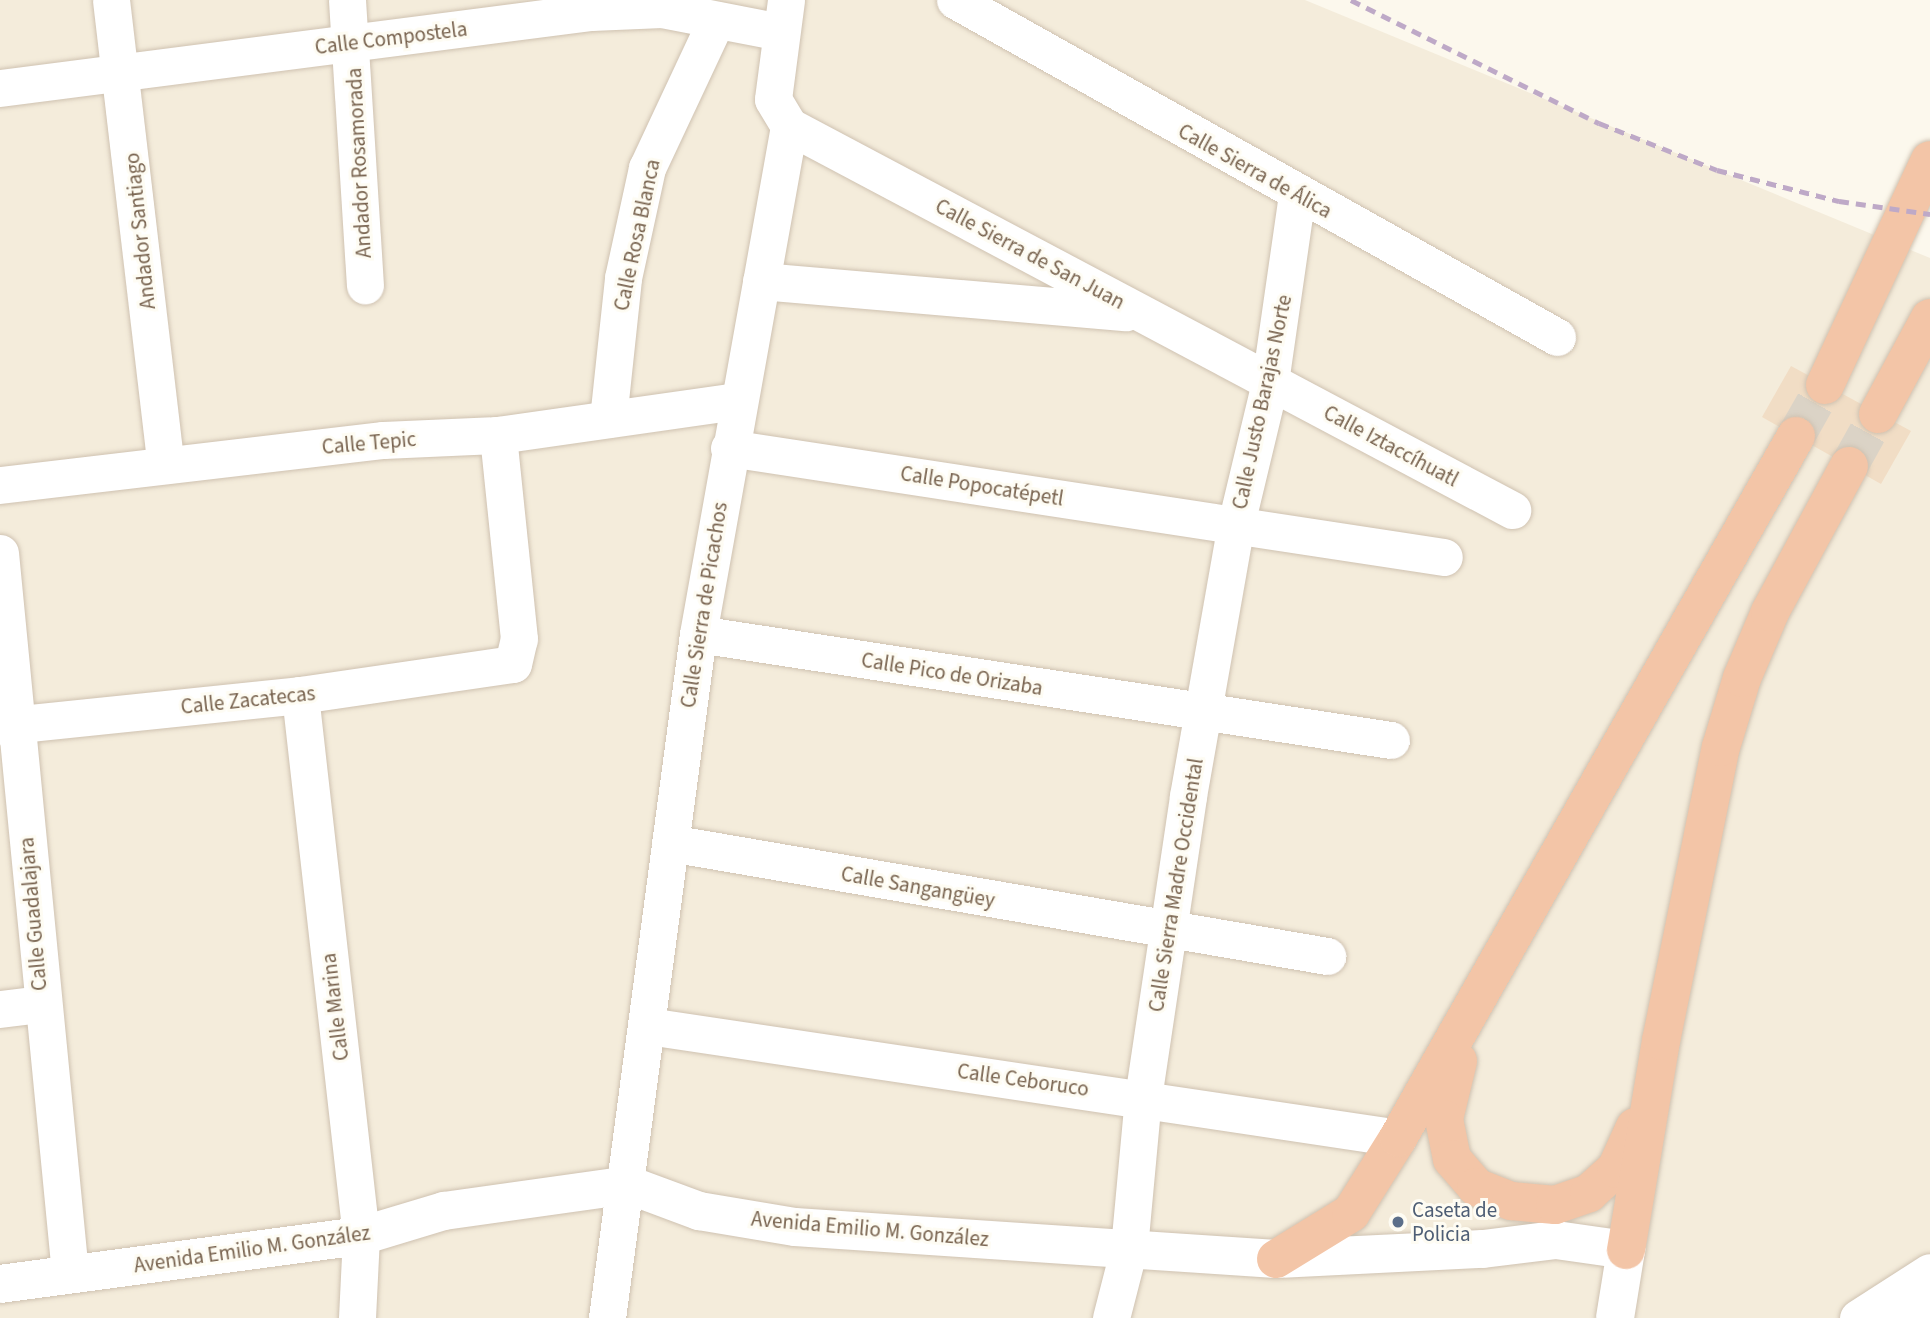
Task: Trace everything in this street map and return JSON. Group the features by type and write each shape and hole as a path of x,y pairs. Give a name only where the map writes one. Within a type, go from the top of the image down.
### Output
{"highway":[{"path":"1930,160 1825,386 1930,196"},
{"path":"1878,414 1930,318"},
{"path":"1276,1259 1350,1213 1398,1138 1486,991 1796,436"},
{"path":"1626,1251 1661,1041 1721,747 1742,677 1770,611 1849,466"},
{"path":"1486,991 1450,1079 1444,1119 1452,1159 1476,1187 1511,1201 1555,1205 1589,1194 1616,1169 1661,1041"}],"street":[{"name":"Andador Santiago","path":"111,0 122,74 165,463"},
{"name":"Andador Rosamorada","path":"347,0 353,43 365,285"},
{"name":"Calle Sierra de Álica","path":"956,0 1297,195 1557,337"},
{"name":"Calle Compostela","path":"0,88 353,43 591,6 662,9 715,23 783,16"},
{"path":"783,16 773,99 789,126"},
{"name":"Calle Rosa Blanca","path":"608,419 623,278 647,168 715,23"},
{"name":"Calle Sierra de Picachos","path":"607,1318 629,1185 698,634 729,448 789,126"},
{"name":"Calle Sierra de San Juan","path":"789,126 1270,382"},
{"name":"Calle Justo Barajas Norte","path":"1236,524 1270,382 1297,195"},
{"path":"761,281 1142,314"},
{"name":"Calle Iztaccíhuatl","path":"1270,382 1512,510"},
{"name":"Calle Tepic","path":"0,485 165,463 383,440 498,435 738,401"},
{"name":"Calle Zacatecas","path":"8,725 300,695 513,664 519,639 498,435"},
{"name":"Calle Popocatépetl","path":"729,448 1444,557"},
{"name":"Calle Sierra Madre Occidental","path":"1129,1248 1143,1098 1167,932 1236,524"},
{"name":"Calle Guadalajara","path":"0,553 8,725 69,1274"},
{"name":"Calle Pico de Orizaba","path":"698,634 1391,740"},
{"name":"Calle Marina","path":"300,695 362,1236 357,1318"},
{"name":"Calle Sangangüey","path":"670,843 1167,932 1327,956"},
{"path":"0,1009 41,1004"},
{"name":"Calle Ceboruco","path":"648,1026 1398,1138"},
{"name":"Avenida Emilio M. González","path":"0,1284 362,1236 444,1211 629,1185 699,1211 795,1227 1276,1259 1483,1250 1556,1240 1626,1251"},
{"path":"1111,1318 1129,1248"},
{"path":"1615,1318 1626,1251"},
{"path":"1869,1315 1930,1272"},
{"path":"1910,1318 1930,1305"}],"shaded area":[{"path":"0,0 1305,0 1930,258 1930,1318 0,1318"}],"building":[{"path":"1791,366 1911,431 1881,484 1762,417"}],"tunnel":[{"path":"1796,436 1825,385"},
{"path":"1849,466 1878,414"}],"railway":[{"path":"1351,0 1599,123 1717,170 1839,201 1930,214"}],"place":[{"name":"Caseta de Policia","path":"1398,1222"}]}
